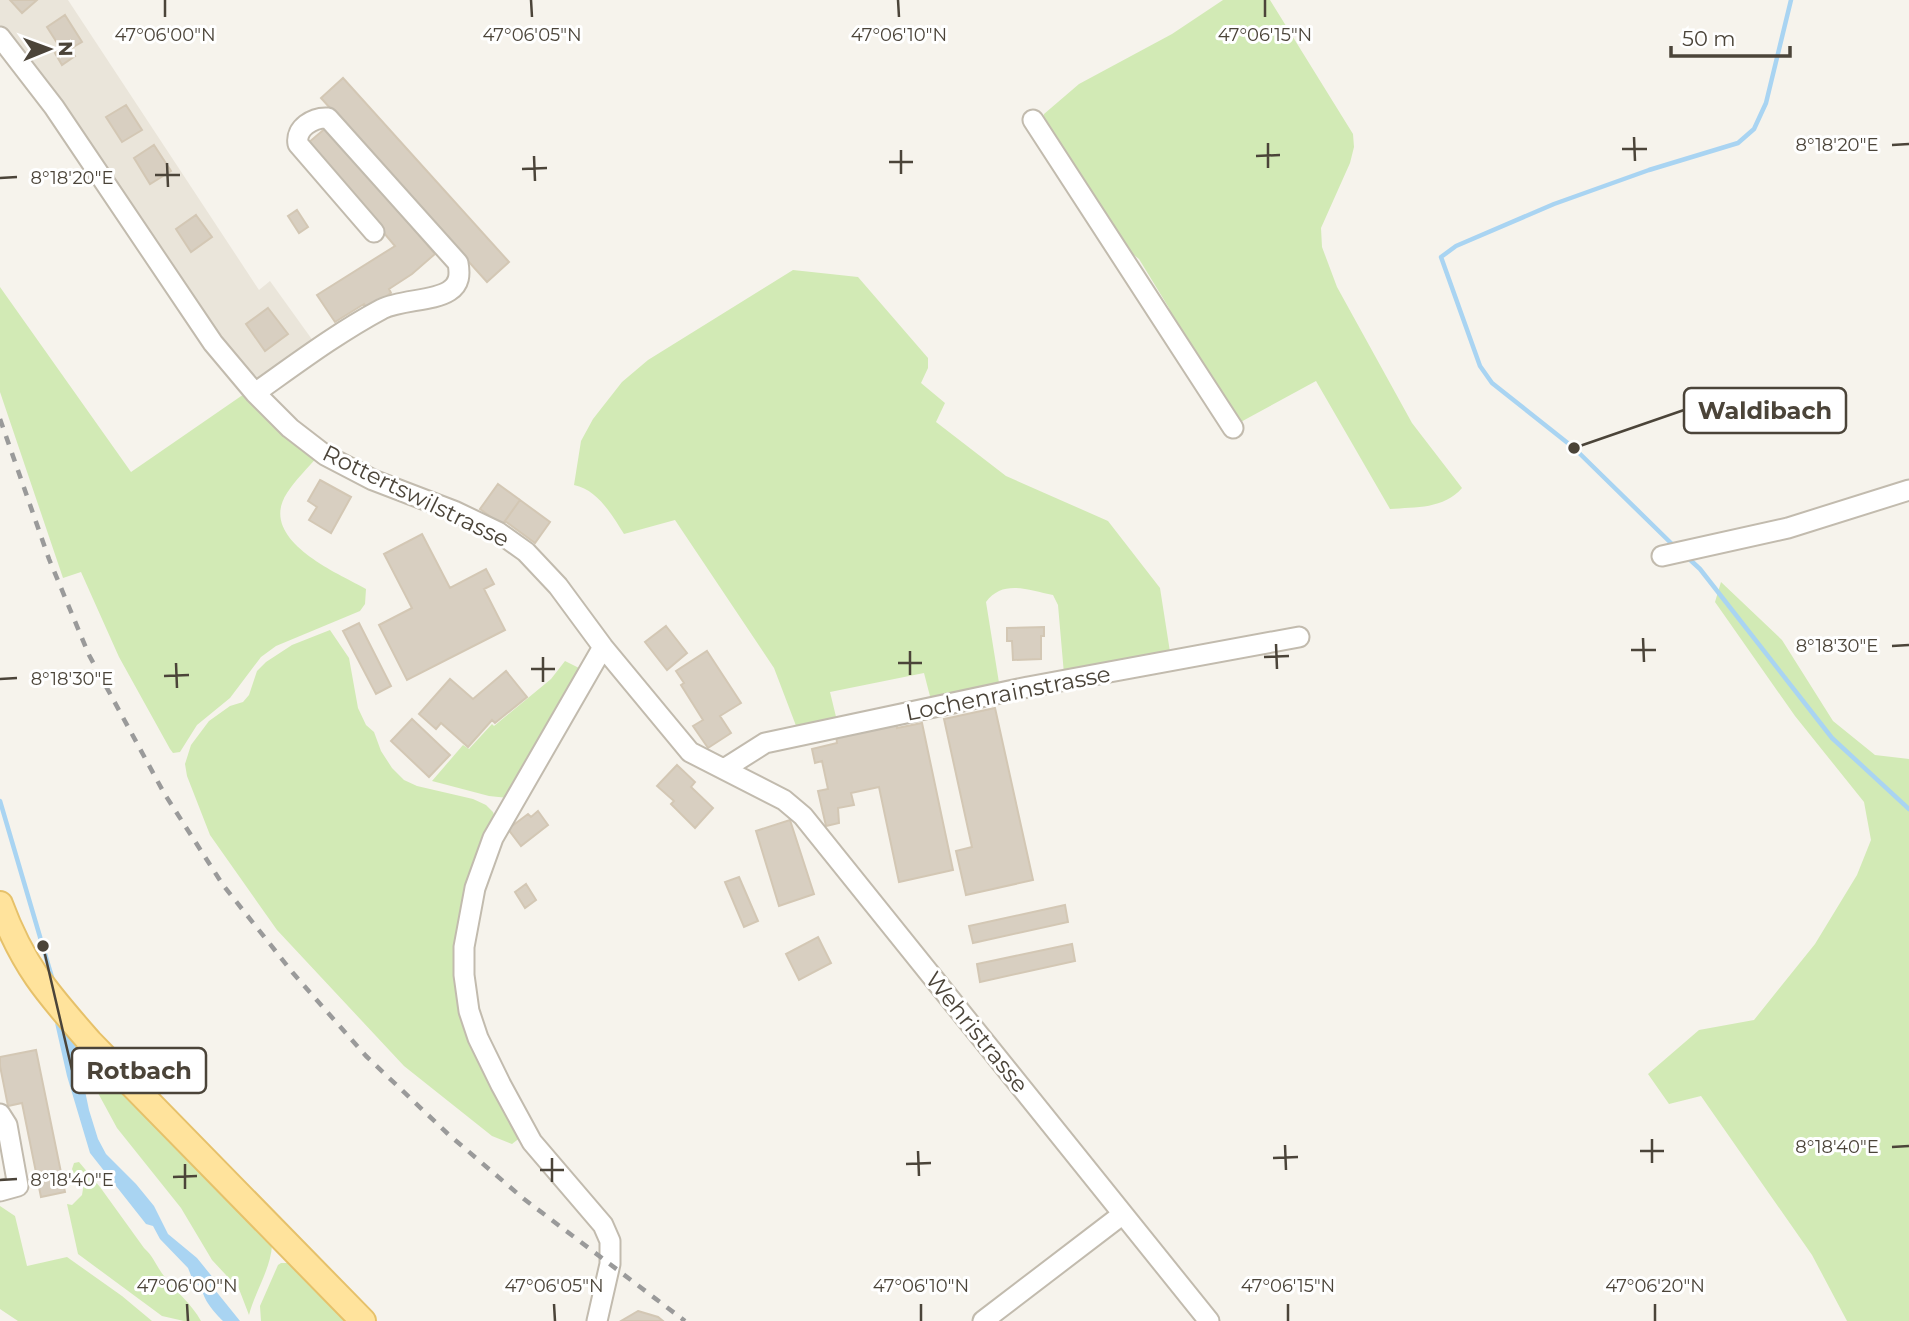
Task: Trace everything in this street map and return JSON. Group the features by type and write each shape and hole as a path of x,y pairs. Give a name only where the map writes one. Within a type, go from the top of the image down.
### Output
{"main road":[{"path":"0,904 11,935 25,962 53,1001 363,1321"}],"street":[{"name":"Rottertswilstrasse","path":"0,37 54,107 213,343 255,393 290,428 325,455 373,480 454,511 498,532 526,552 558,586 603,647 690,752 724,769"},
{"path":"255,393 383,308 448,292 460,275 458,262 328,118 312,120 300,132 298,144 374,232"},
{"path":"1033,120 1233,428"},
{"path":"1662,556 1797,526 1909,490"},
{"name":"Lochenrainstrasse","path":"724,769 765,743 1028,687 1299,637"},
{"path":"597,1321 610,1264 610,1241 603,1226 532,1142 500,1085 478,1038 469,1011 464,975 464,947 475,888 493,838 603,647"},
{"name":"Wehristrasse","path":"724,769 784,800 803,816 1209,1321"},
{"path":"0,1114 6,1125 18,1186 0,1191"},
{"path":"983,1321 1123,1214"}],"shaded area":[{"path":"0,0 68,0 259,290 270,281 316,345 263,378 255,379 247,375 44,76 0,28"}],"green space":[{"path":"1223,0 1270,0 1353,134 1354,147 1350,163 1321,228 1322,247 1337,287 1412,423 1462,488 1447,500 1429,506 1390,509 1316,381 1237,424 1172,323 1169,308 1139,259 1119,243 1042,121 1044,114 1079,84 1172,34"},
{"path":"793,270 858,277 928,358 928,368 921,383 945,403 936,422 1006,476 1108,521 1160,588 1170,652 1064,674 1058,605 1053,595 1008,588 1000,590 986,602 1000,689 932,704 924,673 830,692 838,725 798,731 774,668 675,520 624,534 597,498 574,485 581,441 593,419 622,382 648,360"},
{"path":"0,287 131,472 247,392 318,456 287,493 281,510 282,525 304,552 366,589 365,604 360,611 276,646 261,657 230,698 197,725 180,752 173,753 170,749 119,657 81,572 63,578 0,392"},
{"path":"1721,582 1782,640 1833,721 1875,755 1909,759 1909,1321 1847,1321 1812,1255 1701,1096 1669,1104 1648,1074 1699,1030 1754,1020 1815,944 1857,875 1871,840 1864,802 1795,716 1715,602"},
{"path":"330,630 349,658 358,708 392,768 404,780 417,786 473,799 486,805 496,820 459,974 521,1137 512,1144 492,1136 404,1066 277,930 210,835 187,776 185,764 191,745 209,721 230,706 243,702 249,695 257,671 292,645"},
{"path":"565,661 581,669 508,798 489,796 432,781 463,745 469,749 492,724 494,726 551,679"},
{"path":"104,1073 272,1245 269,1262 249,1315 239,1289 212,1260 181,1208 117,1128 98,1093"},
{"path":"79,1162 201,1321 184,1321 162,1316 78,1254 67,1204 72,1205 82,1195 84,1183 75,1177 72,1169 74,1163"},
{"path":"0,1206 15,1216 27,1266 67,1257 152,1321 18,1321 0,1309"},
{"path":"281,1263 290,1263 346,1321 261,1321 260,1306"}],"water":[{"path":"55,1023 75,1043 89,1110 106,1154 154,1206 168,1234 197,1258 214,1279 215,1290 240,1321 223,1321 216,1314 202,1287 194,1283 188,1268 160,1239 153,1226 146,1224 90,1153 67,1076"}],"building":[{"path":"10,0 37,0 22,13"},
{"path":"65,15 82,42 70,49 75,56 62,65 55,53 61,49 47,27"},
{"path":"343,78 509,262 487,282 321,98"},
{"path":"126,105 142,130 122,142 106,117"},
{"path":"327,127 435,254 389,289 391,293 367,308 364,304 335,322 317,295 395,246 308,143"},
{"path":"154,145 171,171 150,184 134,158"},
{"path":"297,210 308,227 299,233 288,216"},
{"path":"196,215 212,237 191,252 176,229"},
{"path":"268,308 288,334 265,351 246,324"},
{"path":"320,480 351,497 331,533 309,520 317,507 308,501"},
{"path":"498,484 520,500 502,525 480,509"},
{"path":"520,500 550,522 535,543 505,521"},
{"path":"422,534 450,588 486,569 494,584 484,589 505,630 407,680 379,625 412,608 384,554"},
{"path":"359,623 391,686 376,694 343,631"},
{"path":"666,626 687,653 667,670 645,642"},
{"path":"1044,627 1044,636 1041,636 1041,659 1013,660 1012,641 1007,641 1007,628"},
{"path":"707,651 741,703 720,716 731,733 708,748 693,726 703,720 681,685 684,683 676,671"},
{"path":"506,671 527,697 495,723 492,720 468,747 441,723 436,729 419,714 450,679 473,699"},
{"path":"995,708 1033,880 966,895 956,851 972,847 944,719"},
{"path":"412,719 450,755 429,777 391,741"},
{"path":"896,722 897,728 922,723 953,870 899,882 879,787 851,793 854,805 838,808 839,823 826,826 818,791 828,789 822,761 815,763 812,749 837,743 836,735"},
{"path":"677,765 695,782 691,787 713,808 695,828 671,804 674,801 657,786"},
{"path":"538,811 548,825 521,846 508,829 528,814 531,817"},
{"path":"790,820 814,894 779,906 756,831"},
{"path":"739,877 758,921 744,927 725,882"},
{"path":"526,884 536,900 525,908 515,892"},
{"path":"1065,905 1068,922 973,943 969,926"},
{"path":"818,937 831,963 799,980 786,954"},
{"path":"1072,944 1075,961 980,982 977,964"},
{"path":"36,1050 65,1192 41,1197 22,1103 8,1106 0,1066 0,1057"},
{"path":"638,1311 658,1317 663,1321 621,1321"}],"waterway":[{"path":"1675,547 1574,448 1492,383 1480,366 1441,257 1456,246 1554,204 1649,170 1738,143 1754,129 1766,103 1791,0"},
{"path":"1687,557 1700,569 1832,738 1909,809"},
{"path":"0,801 53,981"}],"railway":[{"path":"0,419 49,559 89,655 164,793 223,885 293,973 366,1056 448,1134 524,1199 685,1321"}],"place":[{"name":"Waldibach","path":"1574,448"},
{"name":"Rotbach","path":"43,946"}]}
